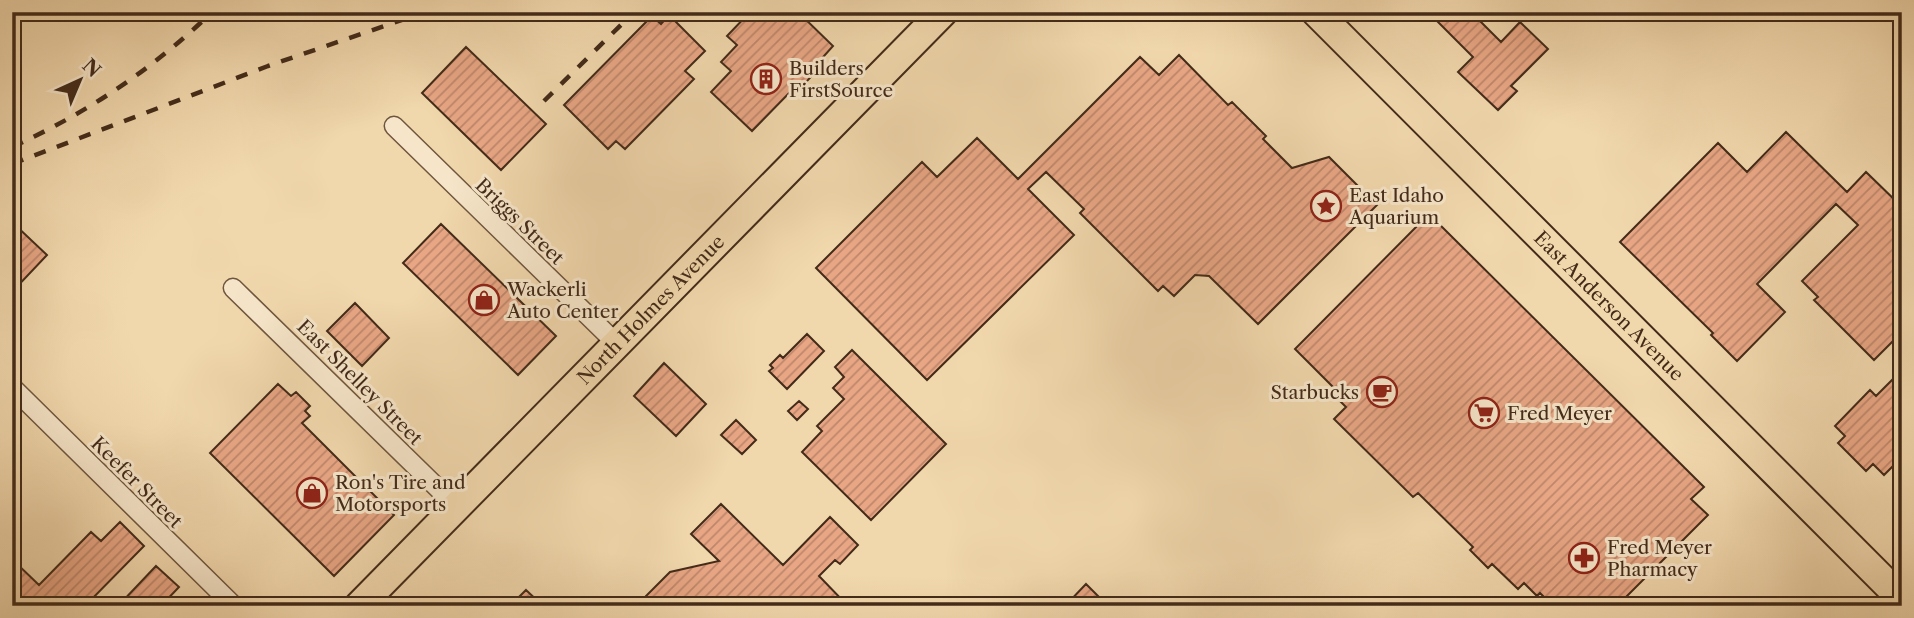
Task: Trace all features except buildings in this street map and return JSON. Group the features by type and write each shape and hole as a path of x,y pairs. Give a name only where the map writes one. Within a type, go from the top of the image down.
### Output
{"main road":[{"name":"North Holmes Avenue","path":"359,606 943,12"},
{"name":"East Anderson Avenue","path":"1316,12 1902,599"}],"street":[{"name":"Briggs Street","path":"394,126 618,345"},
{"name":"East Shelley Street","path":"233,288 457,508"},
{"name":"Keefer Street","path":"12,387 233,606"}],"railway":[{"path":"12,147 67,120 118,88 143,71 212,12"},
{"path":"12,164 268,66 425,12"},
{"path":"544,101 634,12"}],"place":[{"name":"Builders FirstSource","path":"766,79"},
{"name":"East Idaho Aquarium","path":"1326,206"},
{"name":"Wackerli Auto Center","path":"484,300"},
{"name":"Starbucks","path":"1382,392"},
{"name":"Fred Meyer","path":"1484,413"},
{"name":"Ron's Tire and Motorsports","path":"312,493"},
{"name":"Fred Meyer Pharmacy","path":"1584,558"}]}
